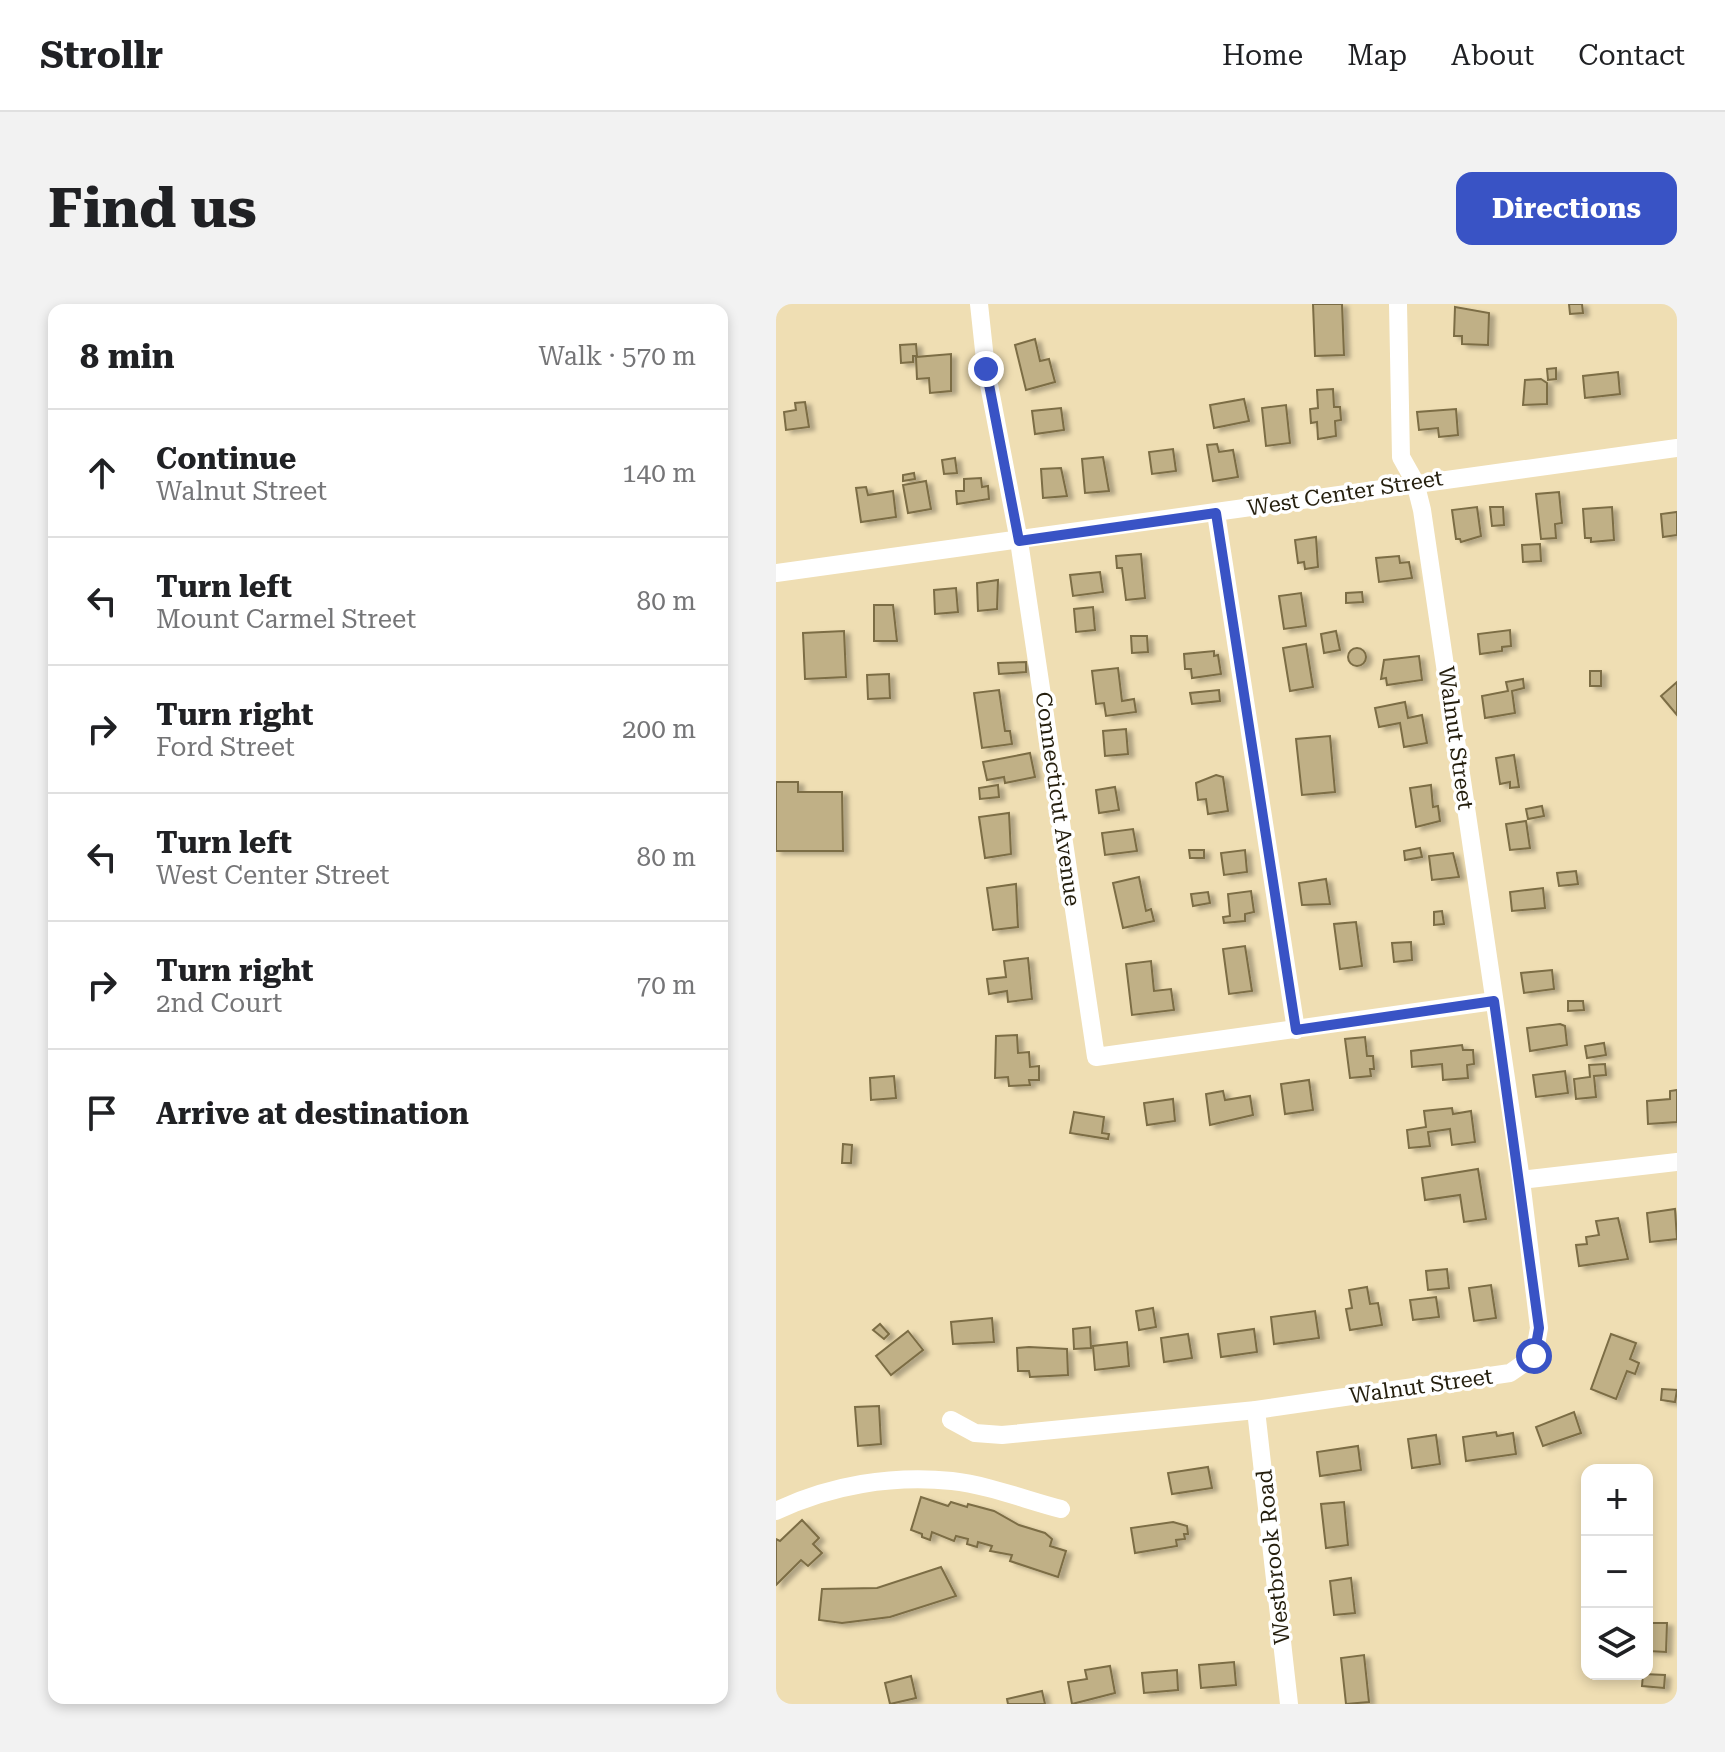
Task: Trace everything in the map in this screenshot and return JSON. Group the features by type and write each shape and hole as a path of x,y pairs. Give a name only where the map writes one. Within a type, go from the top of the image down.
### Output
{"street":[{"name":"Connecticut Avenue","path":"979,304 986,369 1019,541 1096,1057 1296,1030"},
{"name":"Walnut Street","path":"951,1420 975,1433 1002,1435 1256,1410 1510,1373 1534,1356 1539,1328 1521,1180 1422,510 1415,482 1401,457 1398,304"},
{"name":"West Center Street","path":"776,573 1677,448"},
{"path":"1216,513 1296,1030 1494,1001"},
{"path":"1521,1180 1677,1162"},
{"name":"Westbrook Road","path":"1256,1410 1289,1704"},
{"path":"776,1511 812,1494 875,1482 953,1481 1061,1509"}],"building":[{"path":"1313,304 1342,304 1344,355 1315,356"},
{"path":"1569,304 1582,304 1583,313 1570,314"},
{"path":"1455,307 1489,313 1488,345 1462,344 1462,336 1454,336"},
{"path":"1035,339 1040,361 1049,359 1055,382 1026,390 1015,345"},
{"path":"916,344 917,356 913,356 913,362 901,363 900,345"},
{"path":"951,354 951,391 930,393 929,378 917,379 916,357"},
{"path":"1556,368 1556,379 1548,380 1547,369"},
{"path":"1618,372 1620,394 1585,398 1583,376"},
{"path":"1541,379 1547,383 1547,404 1523,405 1525,380"},
{"path":"1333,389 1334,407 1340,407 1341,420 1335,421 1336,436 1318,439 1317,422 1311,423 1310,409 1318,408 1317,390"},
{"path":"1244,399 1249,421 1214,428 1210,405"},
{"path":"805,402 809,427 786,430 784,412 796,410 795,403"},
{"path":"1286,405 1290,443 1266,446 1262,408"},
{"path":"1061,408 1064,430 1035,434 1032,411"},
{"path":"1456,409 1458,435 1439,437 1438,428 1419,430 1417,412"},
{"path":"1217,444 1219,452 1233,450 1238,477 1213,481 1207,445"},
{"path":"1173,449 1176,471 1152,474 1149,452"},
{"path":"1103,457 1109,491 1085,493 1082,459"},
{"path":"955,458 957,473 944,474 942,460"},
{"path":"1061,468 1067,496 1043,498 1041,469"},
{"path":"914,473 915,479 903,481 903,475"},
{"path":"981,478 982,487 988,486 989,499 957,504 956,491 964,491 964,479"},
{"path":"926,481 931,509 908,513 903,485"},
{"path":"866,487 868,495 893,491 896,517 861,522 856,488"},
{"path":"1559,492 1562,523 1555,524 1556,538 1541,539 1536,494"},
{"path":"1477,507 1481,536 1461,542 1456,539 1452,510"},
{"path":"1490,507 1503,507 1504,525 1492,526"},
{"path":"1612,507 1614,540 1591,542 1591,538 1585,538 1583,509"},
{"path":"1677,512 1677,535 1663,537 1661,514"},
{"path":"1316,537 1318,567 1305,569 1304,562 1298,563 1295,540"},
{"path":"1540,544 1541,561 1523,562 1522,545"},
{"path":"1141,554 1145,598 1126,600 1122,568 1117,568 1116,556"},
{"path":"1399,556 1400,563 1409,562 1412,578 1379,582 1376,558"},
{"path":"1100,572 1103,592 1073,596 1070,575"},
{"path":"998,580 997,609 978,611 977,583"},
{"path":"956,588 958,612 935,614 934,590"},
{"path":"1362,592 1363,602 1346,603 1346,593"},
{"path":"1301,593 1306,626 1284,629 1279,596"},
{"path":"874,605 893,605 897,641 874,641"},
{"path":"1093,607 1095,630 1076,632 1074,609"},
{"path":"1510,630 1511,646 1502,647 1502,651 1480,654 1478,634"},
{"path":"844,631 846,677 805,679 803,633"},
{"path":"1336,631 1340,650 1324,653 1321,634"},
{"path":"1131,636 1147,636 1148,652 1132,653"},
{"path":"1306,644 1313,687 1290,691 1283,648"},
{"path":"1357,648 1366,657 1357,666 1348,657"},
{"path":"1214,651 1214,656 1218,655 1221,674 1192,678 1191,669 1185,669 1184,654"},
{"path":"1419,656 1422,680 1387,685 1386,678 1381,679 1384,660"},
{"path":"1026,662 1026,672 999,674 998,663"},
{"path":"1118,668 1122,701 1134,699 1136,712 1106,716 1104,703 1096,704 1092,671"},
{"path":"1590,671 1601,671 1601,686 1590,686"},
{"path":"889,674 890,698 868,699 867,675"},
{"path":"1523,679 1524,688 1512,691 1515,713 1485,718 1482,696 1508,691 1506,682"},
{"path":"1677,682 1677,715 1661,696"},
{"path":"999,690 1005,731 1010,731 1012,744 982,748 974,693"},
{"path":"1219,690 1220,701 1192,704 1190,693"},
{"path":"1405,702 1408,718 1422,715 1427,743 1404,747 1400,723 1379,727 1375,708"},
{"path":"1126,729 1128,754 1105,756 1103,731"},
{"path":"1330,736 1335,792 1302,795 1296,739"},
{"path":"1030,753 1035,777 1005,783 1004,777 987,780 983,762"},
{"path":"1514,755 1519,787 1510,788 1510,782 1500,784 1496,758"},
{"path":"1216,775 1223,777 1228,811 1208,814 1206,799 1198,800 1196,783"},
{"path":"776,782 798,782 798,792 842,792 843,851 776,851"},
{"path":"998,785 999,797 980,799 979,788"},
{"path":"1431,785 1433,807 1438,806 1440,821 1416,827 1410,788"},
{"path":"1115,787 1119,810 1099,813 1096,790"},
{"path":"1542,806 1544,816 1528,819 1526,809"},
{"path":"1009,813 1011,854 985,858 979,817"},
{"path":"1526,821 1530,848 1510,850 1506,824"},
{"path":"1133,829 1137,851 1105,855 1102,833"},
{"path":"1420,848 1422,857 1405,860 1404,851"},
{"path":"1189,850 1204,850 1204,858 1190,858"},
{"path":"1245,850 1247,872 1224,875 1221,853"},
{"path":"1453,853 1459,877 1432,880 1429,856"},
{"path":"1576,871 1578,884 1559,886 1557,873"},
{"path":"1139,877 1146,911 1151,909 1154,921 1123,928 1113,883"},
{"path":"1326,879 1330,904 1302,905 1299,883"},
{"path":"1016,884 1018,927 993,930 987,888"},
{"path":"1543,888 1545,908 1512,911 1510,892"},
{"path":"1251,891 1254,912 1245,914 1245,921 1224,923 1223,917 1230,916 1228,894"},
{"path":"1208,892 1210,903 1193,906 1191,894"},
{"path":"1442,911 1444,924 1434,925 1434,912"},
{"path":"1356,922 1362,966 1340,969 1334,924"},
{"path":"1411,942 1412,960 1394,962 1392,943"},
{"path":"1245,946 1252,991 1229,994 1223,949"},
{"path":"1028,958 1032,999 1008,1002 1007,991 989,994 987,979 1006,977 1004,961"},
{"path":"1151,961 1154,991 1171,989 1174,1010 1132,1015 1126,964"},
{"path":"1552,970 1554,989 1524,993 1521,973"},
{"path":"1568,1001 1583,1001 1584,1010 1568,1011"},
{"path":"1565,1026 1567,1045 1530,1051 1527,1028"},
{"path":"1017,1035 1018,1053 1029,1052 1030,1067 1039,1066 1039,1080 1029,1080 1030,1085 1009,1086 1008,1077 995,1078 996,1036"},
{"path":"1365,1037 1367,1056 1373,1056 1374,1069 1370,1069 1371,1076 1350,1078 1345,1039"},
{"path":"1604,1043 1606,1055 1587,1058 1585,1046"},
{"path":"1462,1045 1463,1050 1473,1050 1474,1064 1467,1065 1468,1078 1443,1080 1442,1064 1412,1067 1411,1051"},
{"path":"1605,1064 1606,1075 1594,1076 1596,1097 1576,1099 1574,1079 1590,1077 1589,1065"},
{"path":"1565,1071 1568,1093 1536,1097 1533,1075"},
{"path":"894,1076 896,1098 871,1100 870,1078"},
{"path":"1309,1080 1313,1110 1285,1114 1281,1084"},
{"path":"1677,1090 1677,1122 1648,1124 1647,1101 1670,1099 1670,1091"},
{"path":"1223,1091 1225,1100 1250,1096 1253,1115 1210,1125 1206,1094"},
{"path":"1173,1099 1175,1121 1147,1125 1144,1103"},
{"path":"1452,1108 1453,1114 1471,1111 1475,1142 1452,1145 1450,1129 1428,1132 1430,1146 1409,1148 1407,1130 1426,1127 1424,1111"},
{"path":"1074,1112 1104,1117 1102,1133 1109,1134 1108,1139 1070,1133"},
{"path":"843,1144 852,1145 851,1163 842,1163"},
{"path":"1478,1169 1486,1219 1464,1222 1460,1195 1425,1200 1422,1178"},
{"path":"1675,1209 1677,1239 1650,1242 1647,1213"},
{"path":"1618,1218 1628,1259 1579,1266 1576,1245 1587,1244 1586,1237 1599,1235 1596,1221"},
{"path":"1447,1269 1449,1288 1428,1290 1426,1271"},
{"path":"1491,1285 1496,1318 1474,1321 1469,1288"},
{"path":"1367,1287 1370,1304 1378,1303 1382,1325 1350,1330 1346,1309 1352,1308 1349,1290"},
{"path":"1436,1297 1439,1317 1413,1320 1410,1300"},
{"path":"1153,1308 1156,1327 1139,1330 1136,1311"},
{"path":"1315,1311 1319,1338 1274,1344 1271,1317"},
{"path":"992,1318 994,1342 953,1344 951,1322"},
{"path":"880,1324 889,1334 884,1339 873,1330"},
{"path":"1090,1327 1091,1348 1074,1349 1073,1329"},
{"path":"1254,1329 1257,1352 1221,1357 1218,1334"},
{"path":"908,1331 923,1350 891,1375 876,1356"},
{"path":"1188,1334 1192,1358 1164,1362 1161,1338"},
{"path":"1611,1334 1636,1343 1630,1359 1639,1363 1635,1374 1627,1371 1616,1399 1591,1389"},
{"path":"1127,1342 1129,1366 1095,1370 1093,1346"},
{"path":"1017,1348 1067,1349 1068,1375 1030,1377 1029,1371 1018,1371"},
{"path":"1662,1389 1677,1390 1675,1402 1661,1400"},
{"path":"879,1406 881,1444 858,1446 855,1407"},
{"path":"1574,1412 1581,1433 1543,1446 1536,1427"},
{"path":"1496,1432 1497,1436 1513,1433 1516,1454 1466,1461 1463,1437"},
{"path":"1436,1435 1440,1464 1412,1468 1408,1439"},
{"path":"1358,1446 1361,1470 1320,1476 1317,1452"},
{"path":"1208,1467 1212,1488 1172,1494 1168,1473"},
{"path":"921,1497 948,1506 951,1502 994,1511 1019,1525 1045,1533 1052,1539 1050,1546 1066,1551 1058,1577 1010,1561 1012,1555 990,1551 992,1546 978,1542 977,1547 967,1544 968,1539 956,1536 954,1541 932,1532 930,1540 922,1537 922,1534 911,1530"},
{"path":"1344,1502 1348,1545 1326,1548 1321,1504"},
{"path":"802,1520 819,1538 813,1544 822,1553 808,1566 801,1560 776,1585 776,1539 780,1541"},
{"path":"1173,1522 1187,1526 1188,1534 1184,1534 1185,1539 1176,1540 1177,1546 1135,1553 1131,1528"},
{"path":"941,1567 956,1596 890,1617 842,1623 819,1620 822,1589 877,1588"},
{"path":"1351,1578 1355,1613 1334,1615 1330,1581"},
{"path":"1653,1623 1667,1623 1666,1652 1653,1651"},
{"path":"1364,1655 1369,1702 1346,1704 1341,1658"},
{"path":"1234,1662 1236,1685 1201,1688 1199,1665"},
{"path":"1110,1666 1115,1693 1072,1704 1068,1682 1087,1679 1085,1670"},
{"path":"1177,1670 1178,1690 1144,1693 1142,1673"},
{"path":"1653,1674 1665,1675 1664,1688 1642,1686 1642,1680 1653,1680"},
{"path":"911,1676 916,1698 890,1704 885,1683"},
{"path":"1042,1691 1045,1704 1008,1704 1007,1699"}],"route":[{"path":"986,369 1019,541 1216,513 1296,1030 1494,1001 1539,1328 1534,1356"}]}
